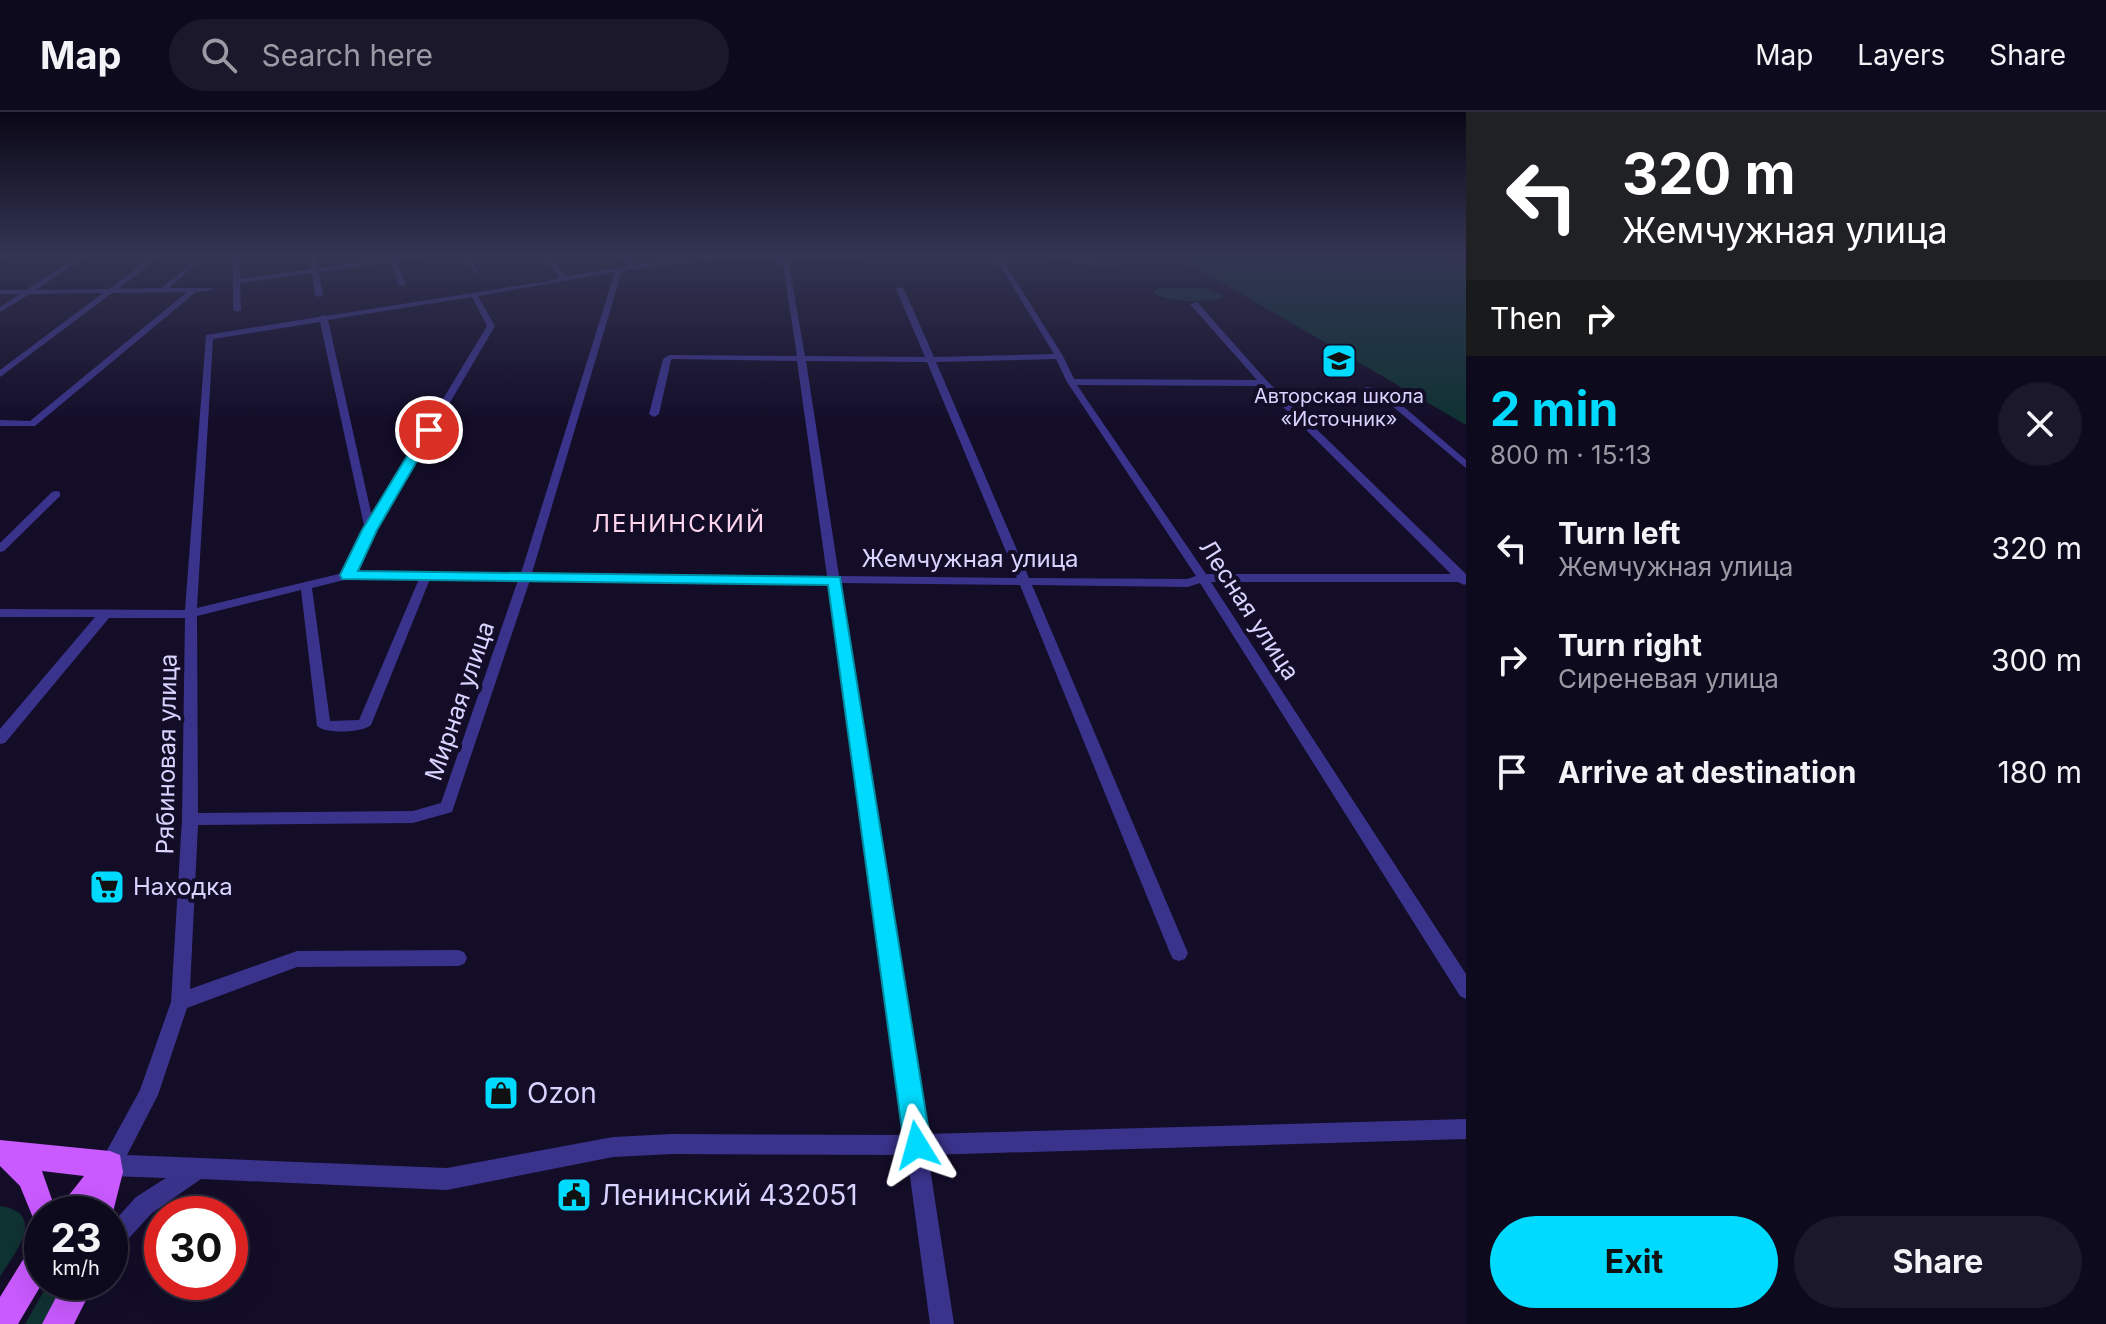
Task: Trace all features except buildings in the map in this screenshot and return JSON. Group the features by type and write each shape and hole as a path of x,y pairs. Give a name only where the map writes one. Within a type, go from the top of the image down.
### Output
{"main road":[{"path":"4,1153 110,1165"},
{"path":"4,1153 31,1178 37,1196"},
{"path":"86,1196 110,1165"},
{"path":"104,1196 110,1165"},
{"path":"1,1324 24,1283"},
{"path":"57,1324 70,1300"}],"street":[{"path":"0,374 84,311"},
{"path":"0,423 32,424 169,311"},
{"path":"367,311 323,317 370,530"},
{"path":"348,575 370,530 491,326 483,311"},
{"name":"Мирная улица","path":"190,819 413,817 447,808 525,578 607,311"},
{"path":"793,311 942,1324"},
{"path":"908,311 926,356 932,360 1179,953"},
{"name":"Лесная улица","path":"1031,311 1071,382 1203,578 1466,990"},
{"path":"1200,311 1264,383 1464,580"},
{"name":"Рябиновая улица","path":"110,1165 148,1095 180,1002 190,819 191,614 209,337 216,333 323,317"},
{"path":"654,414 667,359 801,357 932,360 1059,356"},
{"path":"1071,382 1264,383"},
{"path":"1367,390 1381,392 1466,465"},
{"path":"0,549 56,494"},
{"name":"Жемчужная улица","path":"0,613 191,614 348,575 1188,583 1203,578 1464,580"},
{"path":"306,586 324,726 364,725 426,576"},
{"path":"0,739 106,613"},
{"path":"180,1002 297,959 458,958"},
{"path":"110,1165 447,1179 613,1147 672,1144 917,1145 1466,1129"},
{"path":"128,1222 144,1205 197,1170"}],"green space":[{"path":"1270,311 1466,311 1466,425"},
{"path":"0,1206 14,1210 22,1217 24,1235 0,1277"},
{"path":"39,1300 56,1300 43,1324 25,1324"}],"place":[{"name":"Авторская школа «Источник»","path":"1339,361"},
{"name":"Находка","path":"107,887"},
{"name":"Ozon","path":"501,1093"},
{"name":"Ленинский 432051","path":"574,1195"}],"district":[{"name":"ЛЕНИНСКИЙ","path":"679,524"}],"route":[{"path":"429,430 370,530 348,575 835,580 917,1145"}]}
